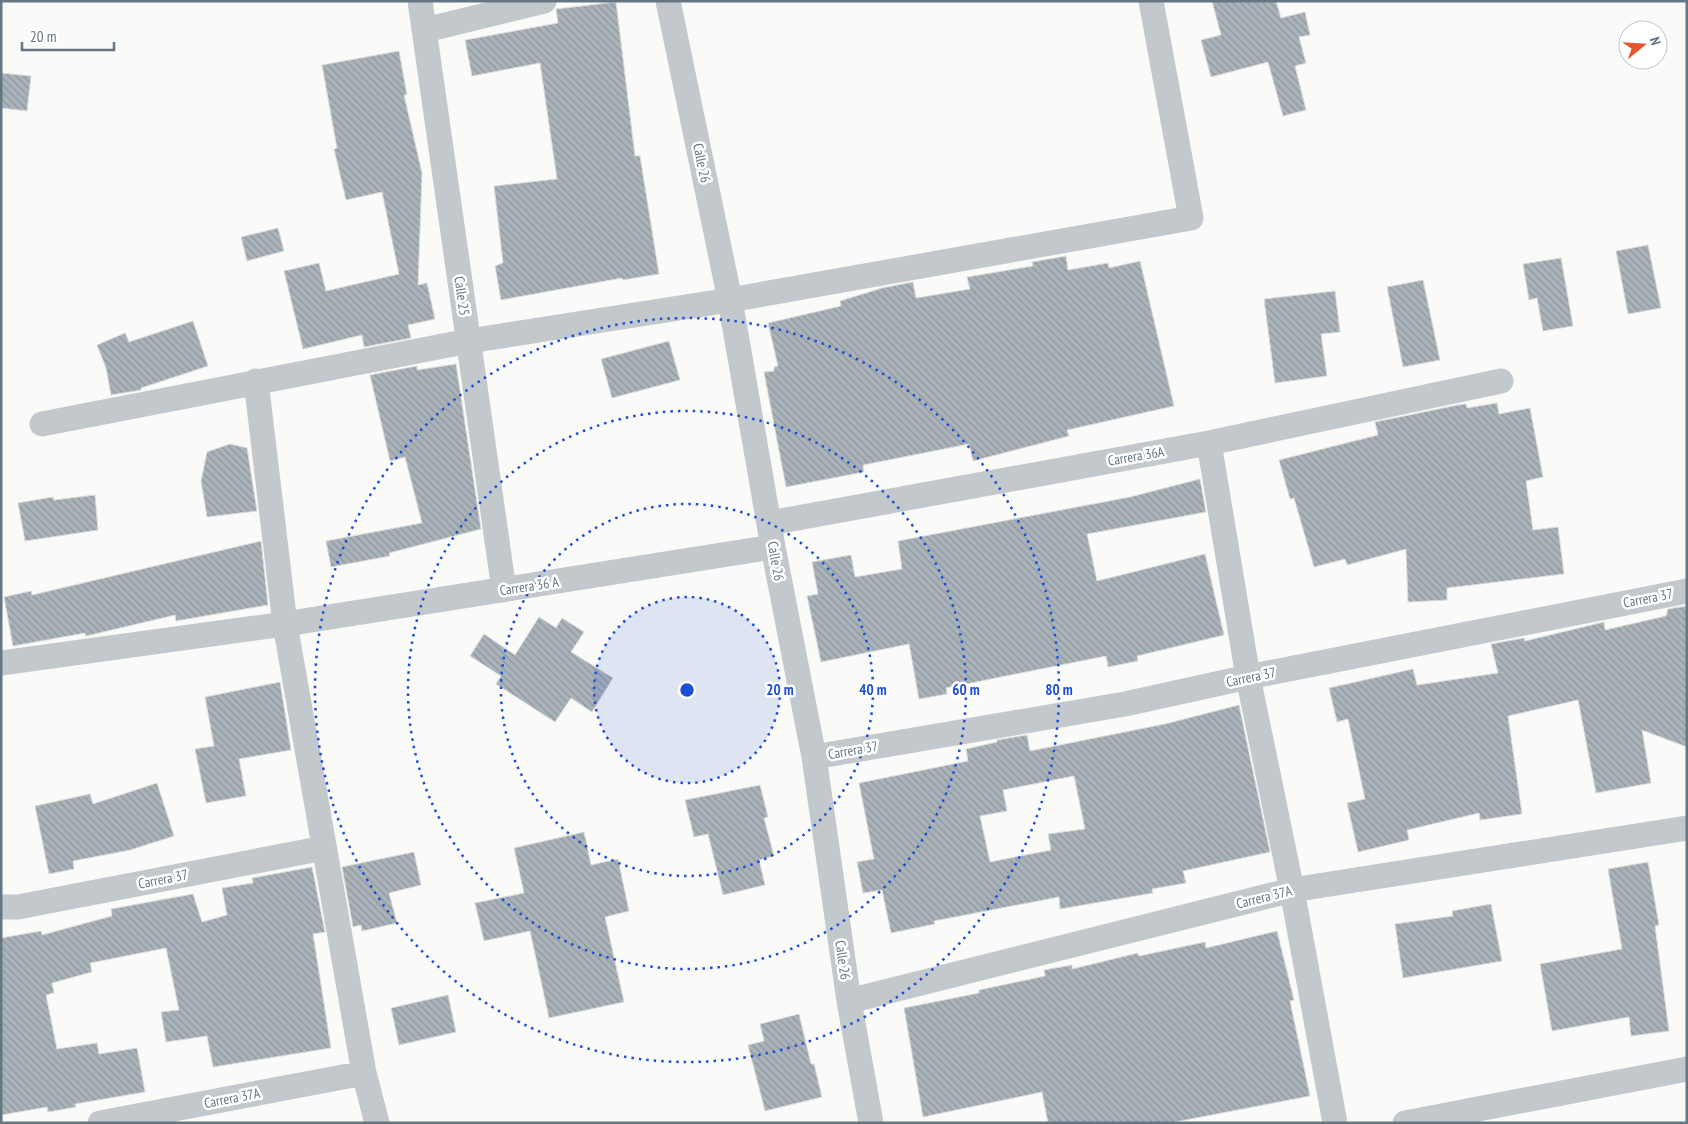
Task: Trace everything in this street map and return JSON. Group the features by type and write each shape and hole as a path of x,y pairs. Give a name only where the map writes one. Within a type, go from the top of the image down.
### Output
{"street":[{"name":"Calle 25","path":"420,1 504,590"},
{"path":"425,30 544,1"},
{"name":"Calle 26","path":"668,1 730,300 814,757 849,1001 871,1123"},
{"path":"42,424 469,341 730,300 1191,218 1151,1"},
{"path":"256,381 285,624 364,1073 377,1123"},
{"name":"Carrera 36A","path":"772,535 1501,381"},
{"path":"1209,443 1248,677 1292,890 1335,1123"},
{"name":"Carrera 36 A","path":"1,663 285,624 504,590 772,535"},
{"name":"Carrera 37","path":"814,757 1125,704 1248,677 1687,591"},
{"name":"Carrera 37A","path":"849,1001 1292,890 1687,828"},
{"name":"Carrera 37","path":"1,907 18,907 324,848"},
{"path":"1405,1123 1687,1069"},
{"name":"Carrera 37A","path":"100,1123 364,1073"}],"building":[{"path":"1212,1 1276,1 1281,18 1305,12 1310,35 1299,37 1306,63 1295,66 1306,110 1283,116 1268,62 1211,77 1201,40 1221,35"},
{"path":"616,2 635,156 640,156 659,274 623,280 622,278 501,300 495,266 503,263 494,186 557,179 540,63 472,76 465,40 558,23 556,9"},
{"path":"399,51 407,95 404,95 422,173 418,285 427,283 435,319 408,325 411,338 364,347 362,335 303,349 284,271 319,263 326,291 399,274 382,192 346,200 334,149 337,148 322,65"},
{"path":"1,73 31,76 27,111 1,108"},
{"path":"278,228 284,251 247,261 241,237"},
{"path":"1648,245 1661,308 1628,314 1616,251"},
{"path":"1066,256 1068,270 1108,263 1109,268 1140,261 1174,406 1067,430 1069,436 973,461 969,444 863,465 864,472 786,487 764,372 774,371 774,367 778,366 768,323 841,306 840,301 882,288 913,282 916,298 970,289 967,277 1033,266 1032,262"},
{"path":"1561,258 1573,326 1543,331 1537,298 1529,300 1523,264"},
{"path":"1423,280 1440,360 1403,367 1387,287"},
{"path":"1335,291 1340,332 1321,334 1327,376 1275,383 1264,299"},
{"path":"193,321 208,366 141,388 141,390 111,395 106,368 97,345 125,333 129,342"},
{"path":"669,341 680,380 612,398 601,359"},
{"path":"456,364 481,529 389,553 390,556 331,567 326,541 422,523 405,457 390,461 370,375 417,366 417,370"},
{"path":"1497,403 1499,414 1530,408 1543,477 1526,481 1533,530 1558,527 1564,574 1447,588 1447,600 1408,602 1406,549 1347,565 1345,559 1314,567 1294,498 1290,499 1279,460 1378,435 1375,422 1458,405 1466,404 1467,408"},
{"path":"230,444 247,448 257,511 207,517 201,481 207,452"},
{"path":"1200,479 1206,512 1087,534 1097,581 1205,554 1224,635 1137,656 1138,661 1108,667 1106,656 946,688 947,694 919,699 909,644 821,662 807,596 818,594 812,562 851,555 855,577 902,569 898,541 1130,497"},
{"path":"95,495 98,530 25,541 18,503 53,497 54,500"},
{"path":"261,541 268,605 176,621 175,615 86,636 85,633 13,646 4,597 31,591 32,595"},
{"path":"1687,606 1687,747 1642,730 1651,783 1596,793 1578,700 1508,716 1522,814 1480,820 1479,813 1407,830 1409,840 1358,852 1347,803 1365,799 1348,719 1337,722 1329,688 1413,669 1417,685 1498,673 1491,644 1524,638 1525,641 1604,622 1605,630 1666,616 1668,609"},
{"path":"539,617 556,628 562,618 584,632 571,652 613,678 592,712 571,698 555,722 496,684 501,676 470,656 484,634 515,655"},
{"path":"280,682 291,750 239,759 246,796 206,803 195,749 214,746 205,697"},
{"path":"1239,705 1270,852 1183,871 1186,883 1152,889 1153,893 1060,909 1059,897 934,921 935,924 891,933 882,890 863,893 857,862 874,859 859,783 968,761 966,749 997,742 997,740 1027,735 1030,751 1165,724","holes":["1074,776 1085,829 1048,834 1051,850 990,862 980,816 1007,811 1003,790"]},
{"path":"157,783 174,836 130,850 73,861 74,869 49,874 35,806 90,794 93,804"},
{"path":"760,785 768,817 764,818 774,856 759,860 765,885 723,895 708,834 694,837 685,800"},
{"path":"584,832 591,865 618,859 629,911 605,917 624,1002 549,1018 530,931 484,941 475,903 524,893 514,848"},
{"path":"414,852 421,885 389,893 397,923 362,931 361,925 353,927 342,867"},
{"path":"1648,862 1659,925 1655,926 1669,1031 1631,1036 1629,1017 1552,1031 1540,964 1622,949 1608,869"},
{"path":"312,867 325,932 313,934 331,1048 213,1067 207,1036 166,1042 161,1012 179,1010 166,948 90,963 92,972 52,983 54,993 46,995 57,1049 97,1043 99,1054 137,1048 145,1092 75,1104 76,1107 48,1112 47,1107 1,1115 1,938 41,931 42,935 112,916 111,909 193,894 202,922 227,915 222,888 253,883 252,878"},
{"path":"1491,904 1502,961 1403,978 1395,924 1453,916 1452,911"},
{"path":"1277,931 1294,1000 1290,1001 1310,1096 1170,1123 1048,1123 1042,1092 923,1117 904,1008 979,993 979,990 1045,976 1044,970 1072,965 1072,969 1138,953 1139,956 1205,942 1206,948"},
{"path":"448,995 456,1032 399,1045 391,1008"},
{"path":"799,1014 811,1064 814,1064 822,1097 765,1111 748,1045 764,1041 760,1024"}]}
